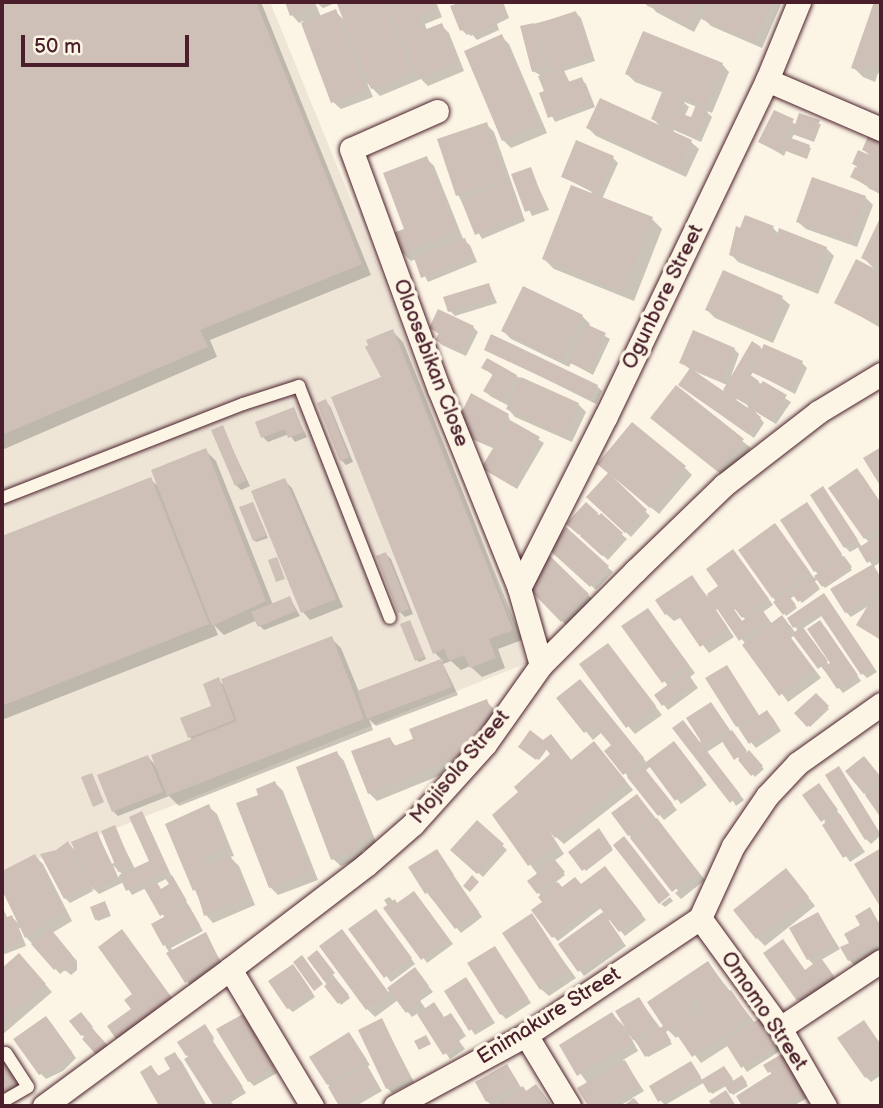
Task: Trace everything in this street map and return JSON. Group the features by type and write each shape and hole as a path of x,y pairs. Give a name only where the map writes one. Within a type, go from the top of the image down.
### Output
{"street":[{"name":"Ogunbore Street","path":"519,589 606,416 767,80 799,2"},
{"path":"767,80 881,129"},
{"name":"Olaosebikan Close","path":"437,111 351,149 439,389 519,589 541,665"},
{"name":"Mojisola Street","path":"44,1106 230,969 366,865 413,824 485,744 541,665 724,485 818,412 881,374"},
{"path":"700,918 733,846 766,796 798,763 881,704"},
{"name":"Omomo Street","path":"700,918 780,1028 825,1106"},
{"name":"Enimakure Street","path":"395,1106 526,1035 700,918"},
{"path":"780,1028 881,961"},
{"path":"230,969 312,1106"},
{"path":"526,1035 569,1106"}],"lane":[{"path":"2,498 243,404 299,386 390,618"},
{"path":"2,1055 6,1053 28,1087 2,1102"}],"shaded area":[{"path":"2,2 270,2 378,266 527,663 2,874"}],"building":[{"path":"2,2 256,2 362,264 200,330 208,347 2,435"},
{"path":"285,2 311,2 313,7 290,16"},
{"path":"384,2 412,73 371,89 337,4"},
{"path":"387,2 433,2 436,9 418,17 424,30 442,23 458,63 419,79"},
{"path":"461,2 501,2 506,13 493,19 496,25 470,36 467,28 460,31 450,6"},
{"path":"647,2 698,2 686,25 646,5"},
{"path":"701,2 772,2 754,41 701,19 707,5"},
{"path":"874,2 881,2 881,68 867,63 864,72 851,68"},
{"path":"336,9 366,89 331,103 301,23"},
{"path":"576,11 591,56 550,70 536,24"},
{"path":"534,23 546,68 532,72 520,26"},
{"path":"643,31 723,63 705,107 625,74"},
{"path":"502,34 540,125 502,141 464,51"},
{"path":"563,68 568,82 582,77 591,103 548,118 539,93 544,91 538,76"},
{"path":"662,92 685,101 679,113 691,117 696,105 708,111 696,138 651,119"},
{"path":"600,98 692,140 678,170 586,128"},
{"path":"774,110 794,119 778,152 758,142"},
{"path":"799,113 820,120 812,141 792,134"},
{"path":"487,122 506,179 456,196 437,139"},
{"path":"869,134 881,139 881,158 862,150"},
{"path":"788,137 810,145 805,158 783,149"},
{"path":"576,140 614,156 599,193 561,177"},
{"path":"858,150 881,160 881,194 868,188 874,173 852,164"},
{"path":"427,156 457,232 402,254 393,233 404,229 383,173"},
{"path":"531,167 545,205 525,212 511,174"},
{"path":"855,167 872,175 867,185 850,177"},
{"path":"812,177 866,196 850,241 796,222"},
{"path":"507,181 522,216 475,235 461,200"},
{"path":"571,185 653,217 623,292 542,259"},
{"path":"745,215 774,226 770,235 776,238 779,228 827,247 811,287 729,255 736,226 740,228"},
{"path":"881,216 881,268 861,258"},
{"path":"465,238 473,257 421,278 414,258"},
{"path":"856,259 881,272 881,308 874,323 834,303"},
{"path":"723,270 783,296 765,336 705,310"},
{"path":"489,283 494,298 448,312 443,297"},
{"path":"523,286 583,315 561,361 501,331"},
{"path":"438,309 474,326 461,352 435,340 439,333 429,328"},
{"path":"586,324 606,333 588,371 568,362"},
{"path":"393,329 513,630 489,639 496,658 470,668 464,655 449,661 444,649 433,654 331,397 381,377 365,347 368,345 366,340"},
{"path":"693,330 735,348 721,380 679,363"},
{"path":"491,334 598,385 591,400 484,350"},
{"path":"752,341 761,347 746,372 759,381 746,403 723,390"},
{"path":"764,344 803,361 790,390 751,372"},
{"path":"487,358 517,375 502,402 483,391 493,374 481,368"},
{"path":"690,368 761,417 748,434 678,385"},
{"path":"521,377 579,403 564,436 506,409"},
{"path":"763,381 787,395 771,421 747,406"},
{"path":"676,385 744,439 718,472 650,418"},
{"path":"471,393 509,414 493,447 467,436 467,426 457,422"},
{"path":"326,399 349,457 340,461 317,403"},
{"path":"294,407 304,432 288,438 285,429 261,438 255,422"},
{"path":"510,420 540,437 512,486 481,468"},
{"path":"632,422 686,466 650,508 611,475 647,510 625,533 586,497 608,473 597,464"},
{"path":"223,425 246,481 235,486 211,430"},
{"path":"881,447 881,487 863,458"},
{"path":"206,448 266,601 212,626 151,470"},
{"path":"857,468 881,503 881,527 864,539 828,488"},
{"path":"151,477 209,624 2,706 2,536"},
{"path":"285,478 336,599 301,613 251,491"},
{"path":"823,486 858,540 844,548 810,495"},
{"path":"253,502 267,535 253,541 239,507"},
{"path":"586,502 598,513 579,535 566,524"},
{"path":"807,502 842,554 814,572 780,520"},
{"path":"601,513 623,533 602,556 580,536"},
{"path":"775,523 810,572 772,598 738,550"},
{"path":"566,527 609,566 590,587 547,548"},
{"path":"881,533 881,554 867,563 858,548"},
{"path":"733,549 769,599 742,618 721,591 742,621 761,608 769,620 739,641 707,594 718,586 706,569"},
{"path":"386,552 409,609 398,613 376,556"},
{"path":"546,552 589,594 561,622 530,590"},
{"path":"844,556 852,567 822,587 814,576"},
{"path":"277,557 285,579 276,582 268,560"},
{"path":"873,564 881,578 881,591 845,613 830,589"},
{"path":"692,575 728,628 700,647 674,609 665,615 655,600"},
{"path":"811,576 819,587 798,602 790,591"},
{"path":"786,592 796,605 783,615 773,602"},
{"path":"824,593 873,666 861,675 818,611 793,628 787,618"},
{"path":"290,596 296,611 258,627 251,612"},
{"path":"873,597 881,602 881,640 856,625"},
{"path":"648,608 689,665 662,683 621,626"},
{"path":"782,615 790,626 785,630 814,670 779,696 742,645"},
{"path":"410,620 425,657 415,661 400,624"},
{"path":"820,620 858,675 837,689 823,668 830,663 807,629"},
{"path":"802,626 828,661 818,669 792,634"},
{"path":"332,636 364,719 167,796 151,755 237,721 221,679"},
{"path":"608,643 656,706 626,728 579,664"},
{"path":"441,659 452,687 367,719 357,691"},
{"path":"727,665 758,714 736,727 705,678"},
{"path":"686,671 694,683 662,706 654,695"},
{"path":"219,677 234,720 188,738 180,718 211,706 203,684"},
{"path":"580,679 644,758 623,775 604,751 611,745 594,725 584,733 556,698"},
{"path":"816,693 829,706 807,727 794,713"},
{"path":"487,699 493,717 465,754 368,794 351,751 390,737 394,746 413,739 409,729"},
{"path":"711,702 729,729 704,746 686,718"},
{"path":"767,710 777,725 749,744 739,729"},
{"path":"683,720 740,794 730,803 672,728"},
{"path":"530,730 543,740 551,734 571,760 594,741 626,781 555,838 533,811 558,846 528,866 492,815 518,792 514,787 550,754 545,748 536,760 518,747"},
{"path":"732,730 747,751 734,760 720,738"},
{"path":"674,741 703,779 675,801 646,762"},
{"path":"749,750 763,766 751,776 738,760"},
{"path":"337,751 370,837 356,843 358,850 331,860 296,767"},
{"path":"148,755 163,792 112,812 97,775"},
{"path":"864,756 881,777 864,794 845,771"},
{"path":"642,765 673,804 658,816 627,777"},
{"path":"839,766 879,832 865,840 825,775"},
{"path":"92,773 104,802 93,807 81,777"},
{"path":"275,781 311,872 269,888 236,803 258,795 256,789"},
{"path":"819,783 838,810 821,822 802,795"},
{"path":"881,784 881,818 865,795"},
{"path":"637,794 654,817 628,836 611,813"},
{"path":"209,804 228,848 204,857 208,866 231,857 249,897 204,916 196,889 193,891 165,824"},
{"path":"142,811 169,871 126,891 119,875 149,861 129,817"},
{"path":"840,814 861,847 843,858 822,825"},
{"path":"657,818 698,872 672,892 630,838"},
{"path":"477,820 504,844 477,874 450,850"},
{"path":"115,825 132,866 118,872 101,831"},
{"path":"599,828 612,848 582,871 568,852"},
{"path":"97,831 117,879 93,890 71,842"},
{"path":"624,836 670,895 659,904 613,845"},
{"path":"68,841 89,886 64,899 40,854 56,850"},
{"path":"881,848 881,908 854,864"},
{"path":"437,849 454,875 425,894 408,867"},
{"path":"35,854 65,912 25,938 2,890 2,871"},
{"path":"555,860 565,872 537,894 527,881"},
{"path":"605,866 642,914 619,932 596,903 552,938 531,910 542,902 538,897 558,882 562,887 575,877 581,884"},
{"path":"786,868 809,897 756,939 733,910"},
{"path":"172,875 187,901 160,916 144,888 156,881 161,889 169,884 165,878"},
{"path":"472,875 479,882 470,892 463,886"},
{"path":"453,877 479,912 455,929 429,895"},
{"path":"414,891 449,939 421,960 383,908 395,899 397,903"},
{"path":"105,901 110,914 95,920 90,907"},
{"path":"188,904 200,925 163,946 151,924"},
{"path":"870,907 881,927 881,943 848,961 840,947 849,943 844,934 860,925 855,916"},
{"path":"2,909 5,918 12,915 22,941 2,949"},
{"path":"376,909 412,958 384,978 348,929"},
{"path":"603,912 622,940 578,972 558,944"},
{"path":"818,912 836,944 807,960 789,928"},
{"path":"532,913 569,970 540,990 502,933"},
{"path":"50,928 72,955 73,965 65,971 59,966 54,970 31,944"},
{"path":"122,929 175,1002 121,1046 107,1026 131,1009 124,1000 132,994 98,947"},
{"path":"342,929 389,993 366,1010 319,946"},
{"path":"206,932 220,961 185,983 166,953"},
{"path":"783,939 805,970 821,958 834,976 797,1001 763,953"},
{"path":"495,946 528,998 500,1015 467,963"},
{"path":"317,950 335,973 324,981 307,958"},
{"path":"19,953 46,984 2,1021 2,968"},
{"path":"302,955 323,984 314,991 293,962"},
{"path":"708,961 728,991 702,1008 697,1000 691,1004 696,1012 666,1032 671,1041 645,1057 636,1042 663,1026 647,1002"},
{"path":"293,964 312,992 287,1009 268,981"},
{"path":"415,967 429,986 417,996 421,1002 406,1013 387,988"},
{"path":"466,977 491,1017 469,1031 444,991"},
{"path":"335,978 349,995 338,1004 324,986"},
{"path":"731,990 750,1018 692,1057 673,1029"},
{"path":"639,997 657,1026 633,1040 615,1011"},
{"path":"434,1002 444,1017 451,1013 463,1031 456,1036 461,1044 443,1055 417,1014"},
{"path":"81,1012 93,1027 81,1036 69,1021"},
{"path":"612,1012 632,1043 577,1076 559,1045"},
{"path":"243,1014 274,1067 248,1082 216,1029"},
{"path":"765,1015 783,1042 741,1068 724,1041"},
{"path":"46,1016 72,1052 58,1067 39,1075 13,1039"},
{"path":"382,1018 410,1077 386,1089 358,1030"},
{"path":"864,1020 881,1045 881,1067 865,1078 837,1038"},
{"path":"205,1024 214,1038 186,1056 177,1042"},
{"path":"93,1029 110,1048 99,1058 82,1039"},
{"path":"349,1032 367,1060 327,1085 309,1057"},
{"path":"426,1035 431,1044 419,1050 414,1041"},
{"path":"213,1041 243,1087 214,1106 184,1059"},
{"path":"175,1052 205,1106 159,1106 140,1072 151,1065 158,1076 170,1069 164,1058"},
{"path":"785,1052 790,1060 768,1073 763,1065"},
{"path":"4,1060 20,1082 2,1095 2,1062"},
{"path":"625,1060 640,1086 606,1106 588,1106 577,1088"},
{"path":"691,1061 701,1077 658,1102 649,1086"},
{"path":"788,1063 805,1091 781,1106 742,1106 736,1096"},
{"path":"507,1064 519,1084 486,1102 475,1082"},
{"path":"367,1065 379,1086 339,1106 328,1087"},
{"path":"724,1066 733,1079 709,1093 701,1080"},
{"path":"742,1075 747,1083 730,1094 725,1086"},
{"path":"536,1084 552,1106 496,1104 523,1086 526,1091"},
{"path":"726,1090 736,1106 712,1106 709,1101"},
{"path":"634,1098 641,1106 623,1106"}]}
